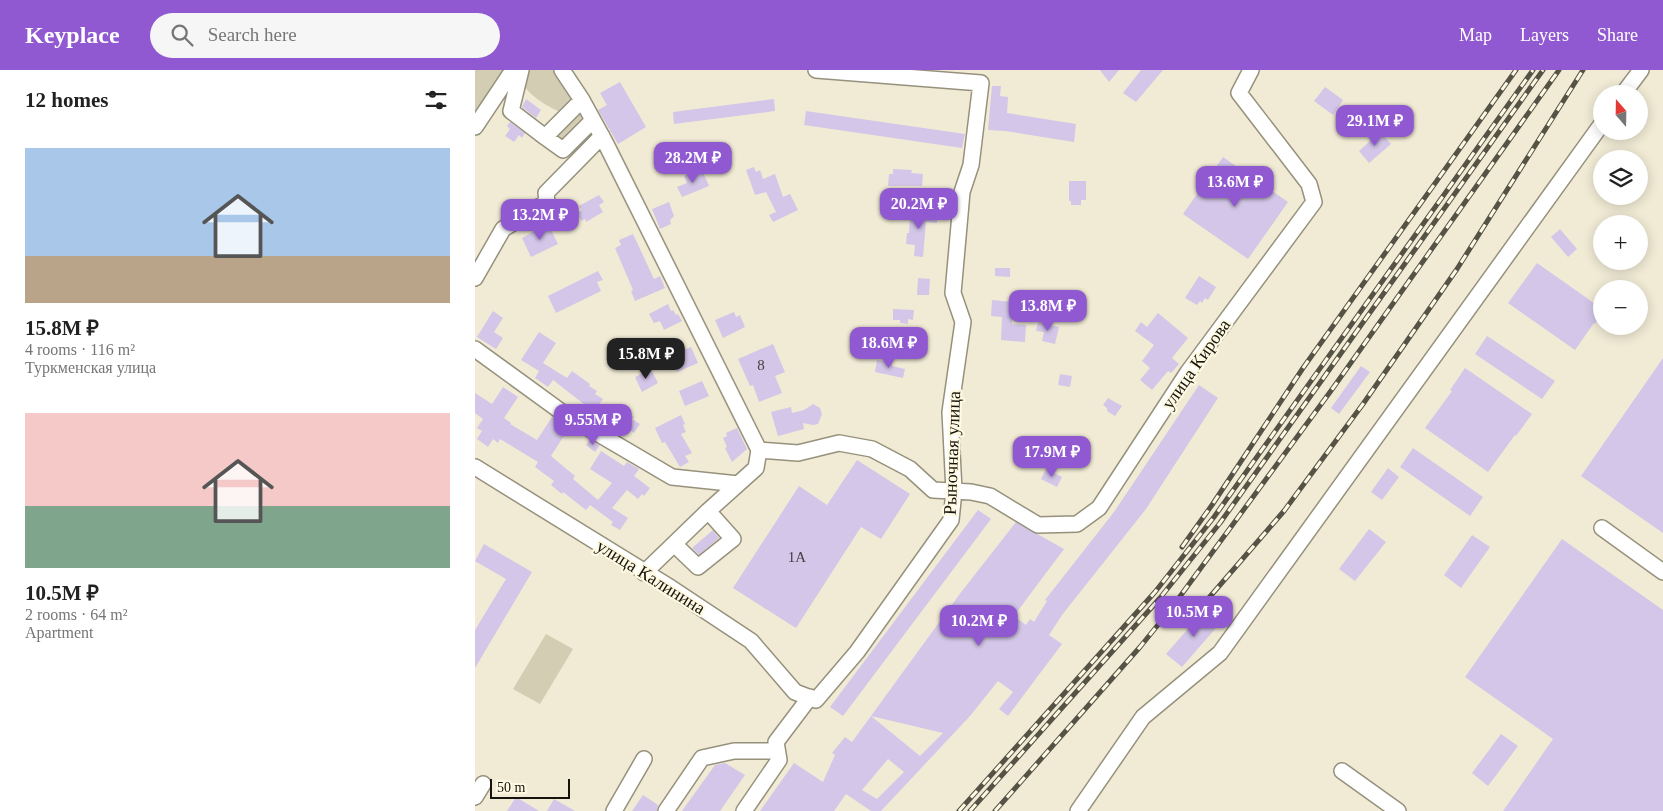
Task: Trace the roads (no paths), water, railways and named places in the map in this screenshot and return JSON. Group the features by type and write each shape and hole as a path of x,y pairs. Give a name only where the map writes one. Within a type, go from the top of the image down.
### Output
{"street":[{"path":"475,127 513,70"},
{"path":"521,70 511,110 563,150 593,120"},
{"path":"562,70 582,100 602,136 759,450 756,468 707,511 644,573"},
{"name":"Рыночная улица","path":"744,811 779,760 776,742 813,698 857,652 951,520 954,491 950,412 963,322 953,293 962,192 971,165 981,83 816,70"},
{"name":"улица Кирова","path":"954,491 990,496 1038,525 1077,524 1099,508 1188,372 1314,202 1309,184 1239,93 1251,70"},
{"path":"1630,85 1641,70"},
{"path":"545,137 582,100"},
{"path":"1078,811 1143,717 1220,653 1593,135"},
{"path":"475,278 503,228 547,202 545,193 602,136"},
{"path":"475,350 563,413 672,477 738,484"},
{"path":"759,450 798,453 839,443 872,449 910,469 933,490 954,491"},
{"name":"улица Калинина","path":"475,467 671,588 751,641 795,692 813,698"},
{"path":"674,544 698,567 733,539 707,511"},
{"path":"1602,528 1663,572"},
{"path":"666,811 702,758 733,751 777,751"},
{"path":"615,811 644,759"},
{"path":"1342,771 1398,811"},
{"path":"475,798 483,784"}],"railway":[{"path":"1182,547 1303,368 1516,70"},
{"path":"959,811 1155,592 1214,517 1533,70"},
{"path":"970,811 1160,598 1220,523 1543,70"},
{"path":"995,811 1140,647 1170,610 1333,388 1559,70"},
{"path":"1201,607 1284,511 1363,404 1457,269 1583,70"}]}
